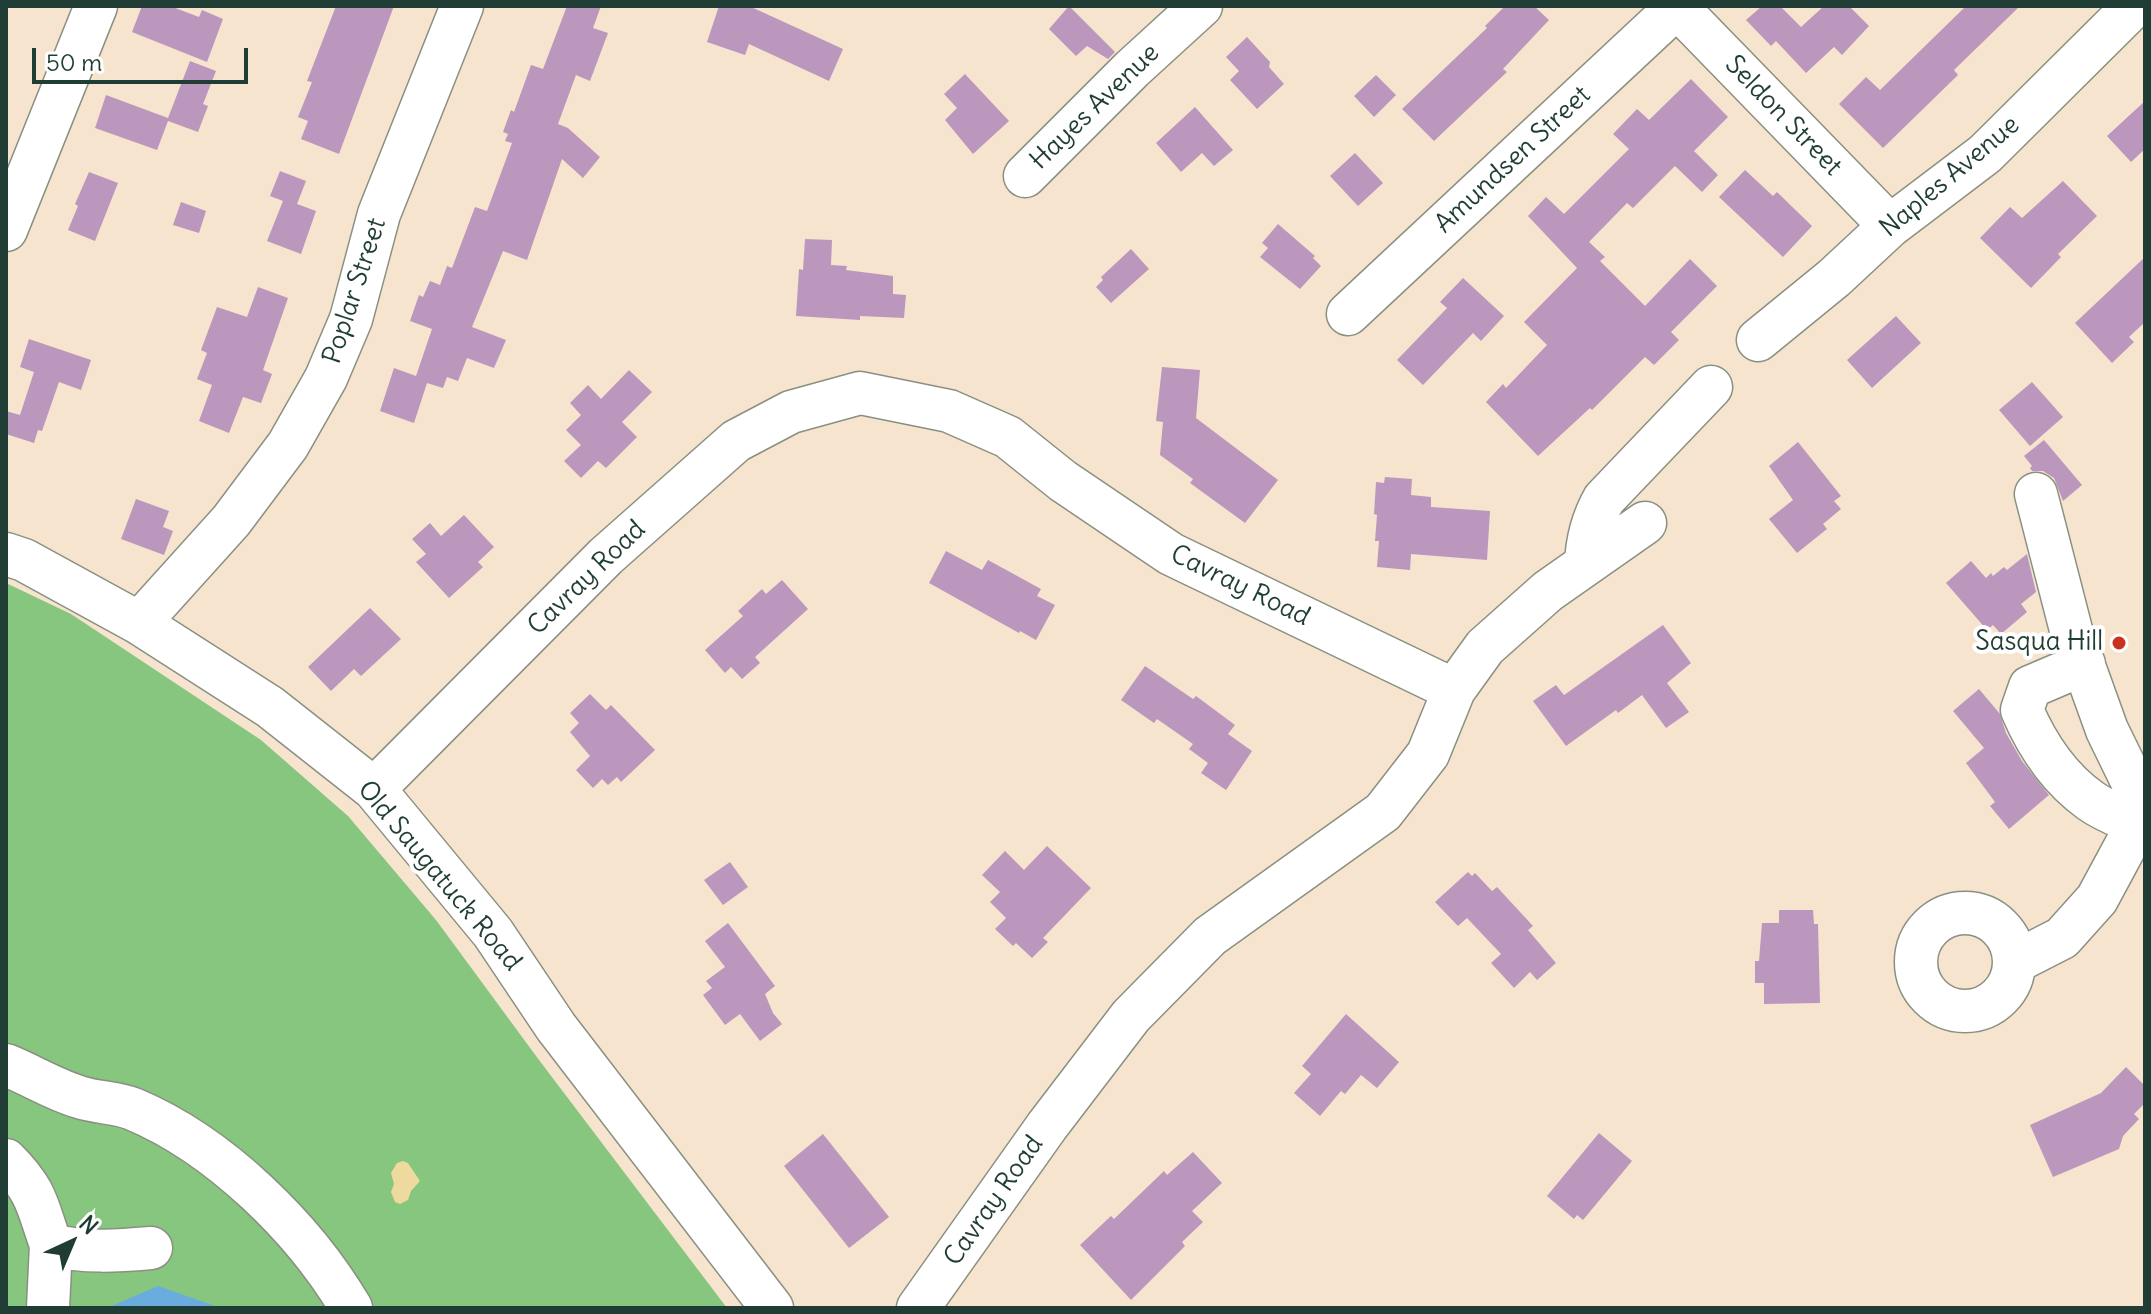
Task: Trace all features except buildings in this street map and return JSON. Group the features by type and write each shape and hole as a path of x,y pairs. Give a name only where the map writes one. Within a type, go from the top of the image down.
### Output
{"street":[{"path":"6,230 96,6"},
{"name":"Poplar Street","path":"139,623 231,521 288,445 326,378 351,319 379,214 462,6"},
{"name":"Hayes Avenue","path":"1025,176 1132,69 1201,6"},
{"name":"Seldon Street","path":"1677,6 1890,226"},
{"name":"Amundsen Street","path":"1348,314 1677,6"},
{"name":"Naples Avenue","path":"1758,340 1834,278 1890,226 1985,154 2134,6"},
{"path":"1586,564 1594,517 1604,499 1711,387"},
{"name":"Cavray Road","path":"374,789 606,556 736,441 791,412 860,393 949,411 1008,437 1063,481 1171,554 1454,690 1428,754 1383,812 1210,936 1131,1016 1047,1126 918,1308"},
{"path":"2036,494 2071,630 2107,730 2142,814"},
{"path":"1454,690 1485,647 1548,591 1645,523"},
{"name":"Old Saugatuck Road","path":"6,554 24,560 139,623 270,707 374,789 493,933 556,1027 772,1308"},
{"path":"2084,664 2030,687 2022,710 2033,736 2067,781 2093,802 2142,814"},
{"path":"2015,962 2062,938 2097,899 2142,814"},
{"path":"6,1065 82,1098 131,1108 230,1167 293,1231 351,1308"},
{"path":"6,1160 22,1176 37,1199 51,1245 48,1308"},
{"path":"51,1245 97,1251 151,1248"}],"green space":[{"path":"6,583 71,614 261,740 348,816 436,920 727,1308 6,1308"}],"sand":[{"path":"397,1163 408,1163 420,1181 408,1200 400,1204 395,1202 391,1192 394,1184 391,1173"}],"water":[{"path":"158,1286 221,1308 107,1308"}],"place":[{"name":"Sasqua Hill","path":"2119,643"}]}
